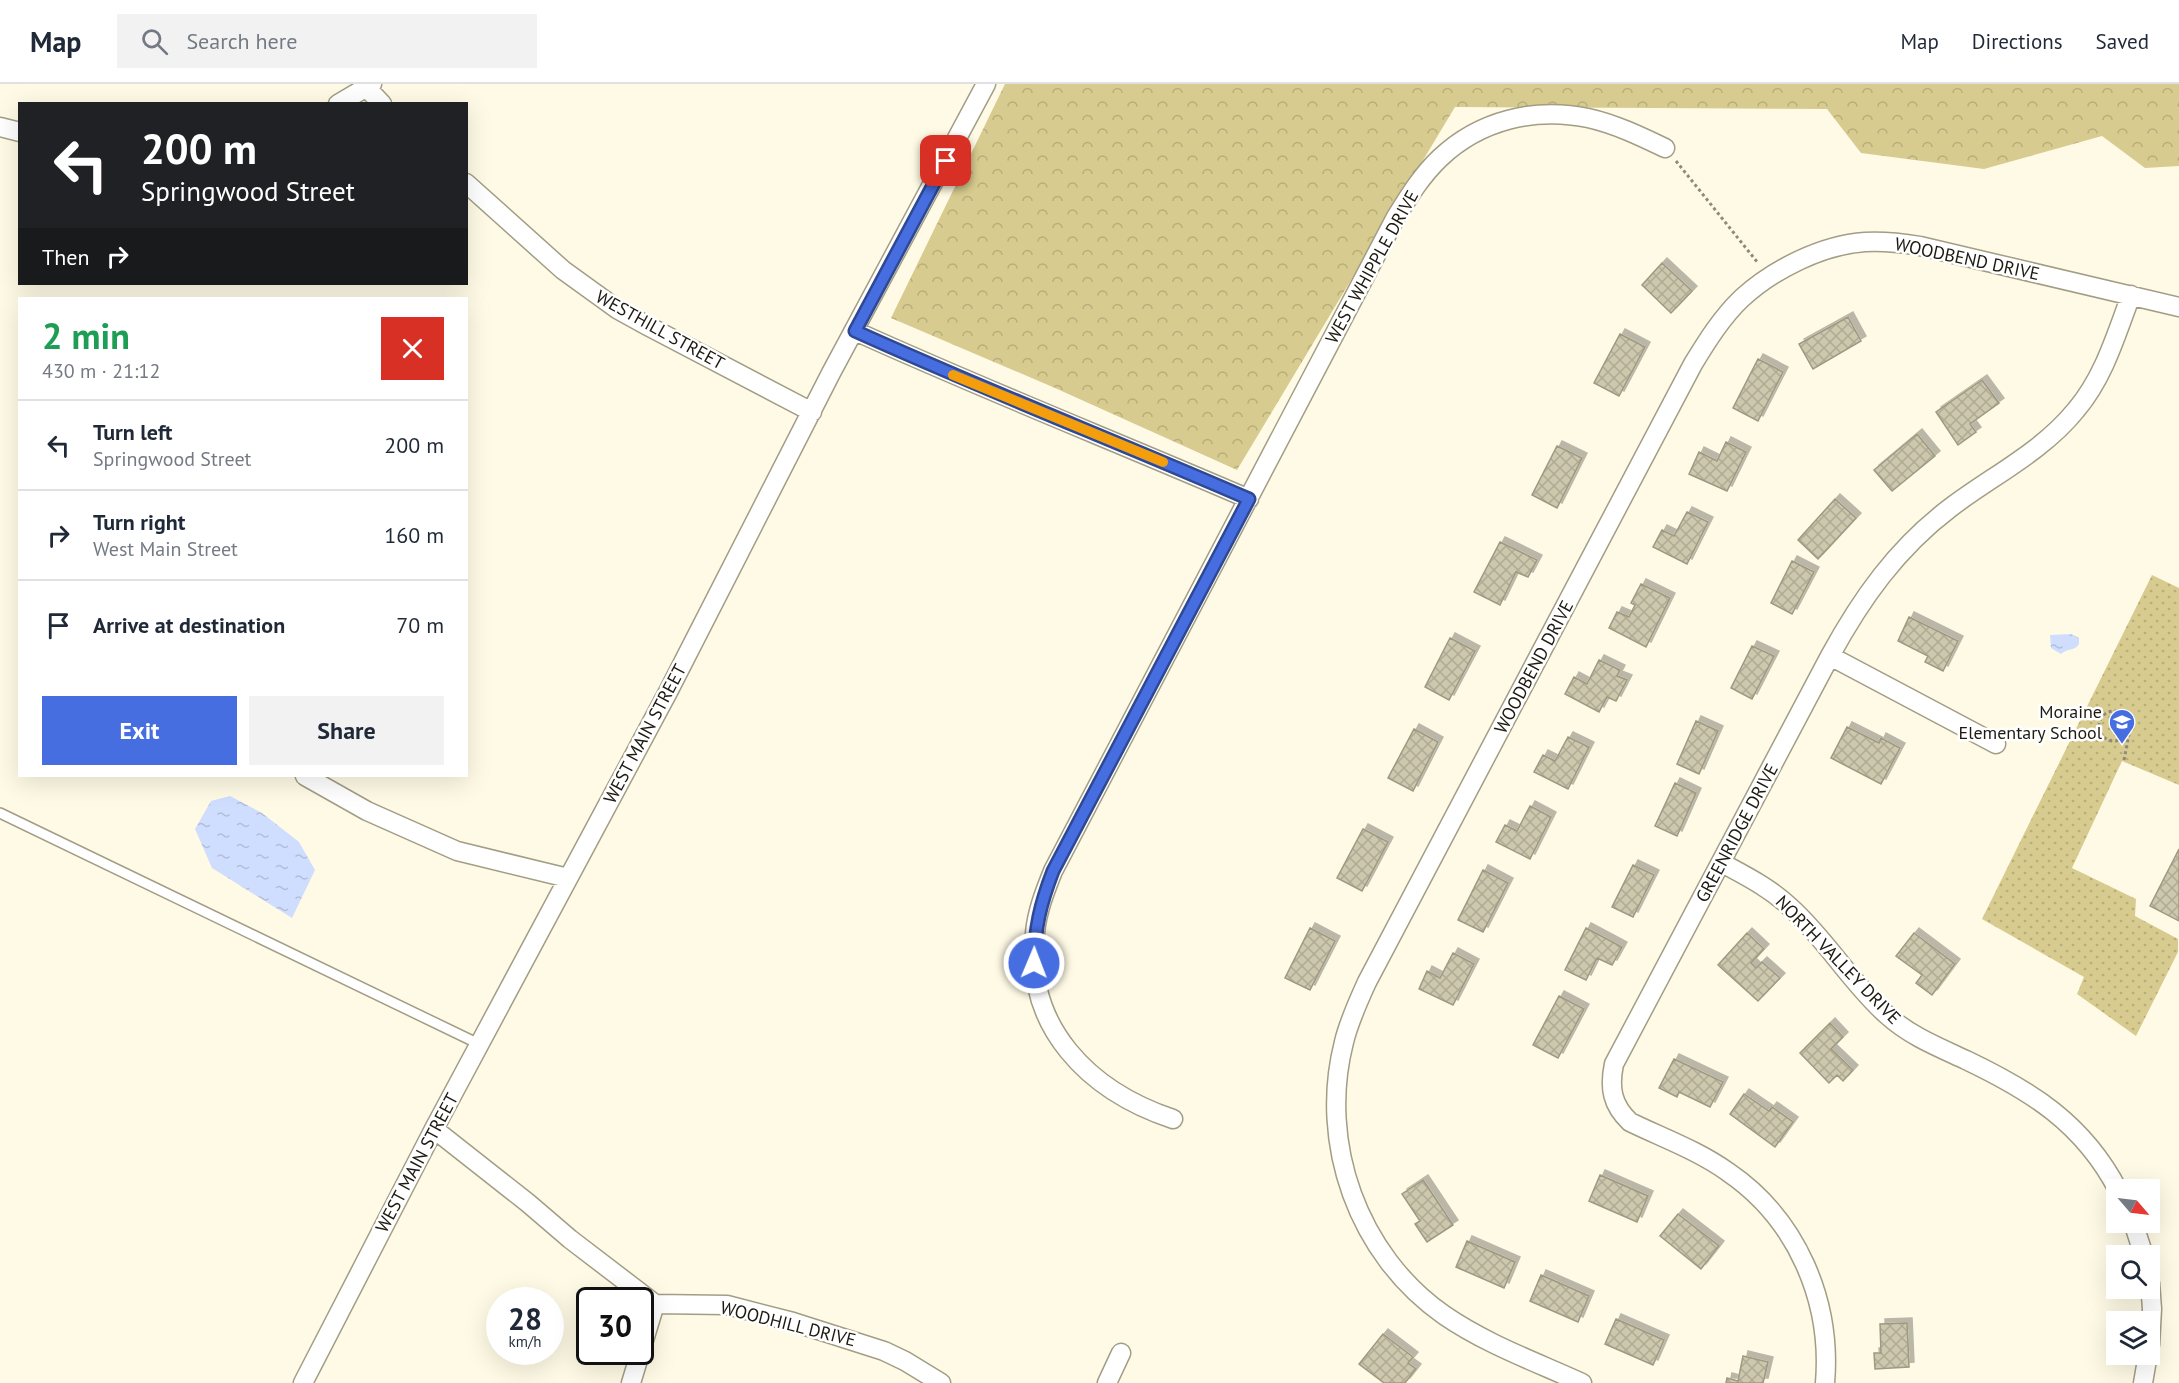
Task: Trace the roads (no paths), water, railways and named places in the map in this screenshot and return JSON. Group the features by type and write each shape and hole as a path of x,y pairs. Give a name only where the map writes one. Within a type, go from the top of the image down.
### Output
{"street":[{"name":"WEST MAIN STREET","path":"303,1383 434,1129 668,692 812,412 986,84"},
{"path":"342,102 370,86 381,102"},
{"name":"WEST WHIPPLE DRIVE","path":"1173,1119 1147,1111 1116,1094 1088,1073 1068,1051 1052,1026 1040,998 1034,963 1035,933 1041,903 1053,871 1396,217 1428,171 1451,148 1475,132 1501,121 1528,115 1558,114 1589,118 1624,129 1665,148"},
{"path":"0,127 18,132"},
{"name":"WESTHILL STREET","path":"468,185 563,270 617,309 812,412"},
{"name":"WOODBEND DRIVE","path":"1582,1383 1492,1342 1459,1324 1421,1296 1389,1261 1364,1222 1349,1187 1338,1132 1336,1088 1350,1022 1367,982 1693,364 1741,299 1768,278 1792,264 1825,251 1864,242 1884,242 1937,250 2179,307"},
{"name":"GREENRIDGE DRIVE","path":"1825,1383 1826,1342 1814,1285 1803,1258 1779,1221 1729,1172 1708,1159 1630,1122 1617,1108 1611,1090 1614,1064 1830,656 1868,593 1907,546 1948,509 2042,444 2076,410 2093,386 2107,360 2131,295"},
{"path":"855,331 972,384 1110,439 1249,499"},
{"path":"1830,656 1996,744"},
{"path":"307,777 367,811 457,851 568,878"},
{"name":"NORTH VALLEY DRIVE","path":"1722,863 1760,884 1791,908 1873,1001 1901,1026 1928,1043 2011,1082 2053,1110 2075,1130 2097,1156 2111,1179"},
{"path":"434,1129 570,1239 655,1304 631,1383"},
{"name":"WOODHILL DRIVE","path":"655,1304 727,1305 794,1322 884,1351 941,1383"},
{"path":"1107,1383 1121,1353"},
{"path":"2143,1383 2146,1365"}],"lane":[{"path":"0,813 480,1044"}],"water":[{"path":"2071,634 2079,638 2079,644 2075,648 2061,654 2051,648 2050,635"},
{"path":"230,796 262,813 299,842 315,870 292,918 212,868 195,829 211,801"}],"place":[{"name":"Moraine Elementary School","path":"2122,745"}]}
